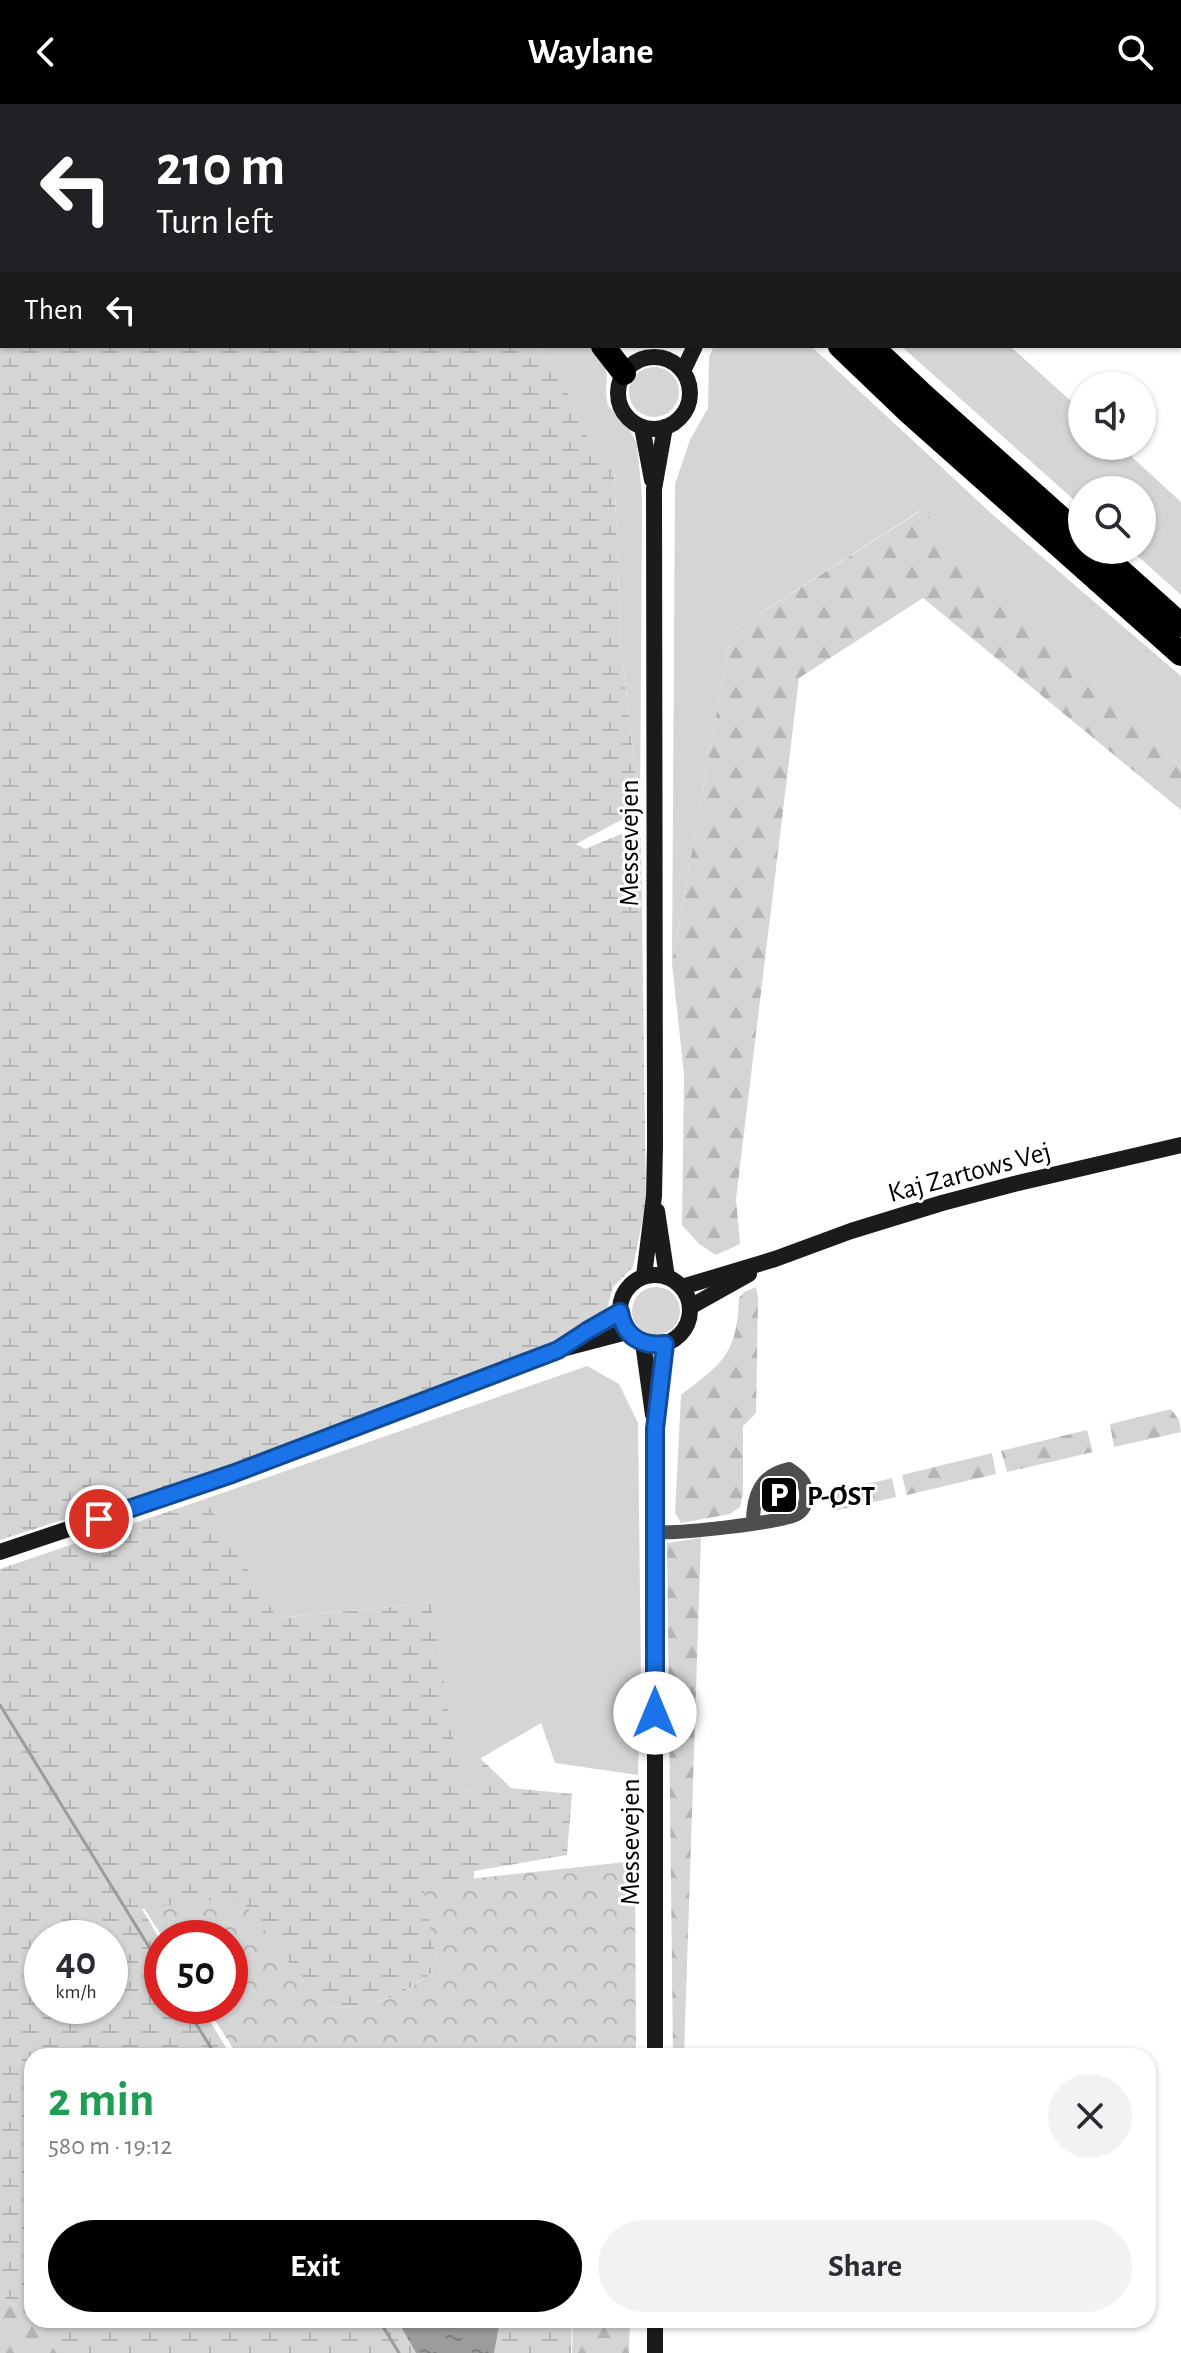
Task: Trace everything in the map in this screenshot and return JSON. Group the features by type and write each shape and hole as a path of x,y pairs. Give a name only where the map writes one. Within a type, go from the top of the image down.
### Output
{"highway":[{"path":"605,348 624,373"},
{"path":"842,348 910,413 1181,654"},
{"path":"873,348 1068,525"},
{"path":"1113,564 1181,625"}],"main road":[{"path":"683,371 694,348"},
{"path":"668,352 683,371 689,385 690,398 686,411 677,421 665,427 642,427 623,410 619,385 632,365 668,352"},
{"name":"Messevejen","path":"642,427 654,489"},
{"name":"Messevejen","path":"644,1276 654,1196 654,489 665,427"},
{"name":"Kaj Zartows Vej","path":"682,1287 942,1203 1141,1163 1181,1145"},
{"name":"Messevejen","path":"654,1196 667,1277"},
{"name":"Kaj Zartows Vej","path":"690,1307 775,1259"},
{"path":"644,1276 667,1277 682,1287 690,1307 689,1321 675,1339 665,1344 643,1343 627,1332 622,1322 620,1312 625,1291 644,1276"},
{"path":"558,1350 620,1312"},
{"path":"0,1552 232,1474 558,1350 627,1332"},
{"name":"Messevejen","path":"643,1343 655,1429"},
{"name":"Messevejen","path":"655,2048 655,1429 665,1344"},
{"path":"655,2328 655,2353"}],"street":[{"path":"656,1532 753,1523"}],"green space":[{"path":"0,348 538,348 566,388 582,430 614,468 621,644 640,817 621,820 576,844 585,849 621,834 641,838 646,1202 633,1267 613,1287 606,1312 560,1339 259,1457 0,1540"},
{"path":"538,348 594,348 607,375 608,406 628,427 637,444 642,497 640,817 621,644 614,468 582,430 566,388"},
{"path":"713,348 813,348 993,515 1181,676 1181,768 921,510 731,632 672,963 675,484 690,440 708,408 709,357"},
{"path":"903,348 1012,348 1068,398 1068,460 1135,460 1153,476 1068,476 1068,495"},
{"path":"654,367 671,375 679,392 671,409 654,417 637,409 629,392 637,375"},
{"path":"1156,479 1181,502 1181,595 1147,564 1156,564"},
{"path":"922,510 1181,768 1181,810 923,598 799,678 736,1199 740,1244 716,1255 699,1244 682,1225 684,1074 672,963 731,632"},
{"path":"656,1287 673,1294 680,1311 673,1328 656,1335 639,1328 632,1311 639,1294"},
{"path":"756,1287 756,1413 743,1426 743,1493 740,1507 730,1514 681,1523 675,1513 681,1395 725,1356 735,1332 739,1298"},
{"path":"587,1366 619,1384 638,1423 641,1681 638,1775 555,1763 541,1723 481,1758 481,1788 461,1792 431,1603 276,1618 205,1499"},
{"path":"1171,1409 1179,1420 1181,1432 1114,1447 1110,1424"},
{"path":"1087,1430 1093,1452 1007,1472 1001,1451"},
{"path":"992,1453 996,1474 907,1495 902,1475"},
{"path":"892,1478 896,1497 834,1511 830,1493"},
{"path":"205,1499 277,1618 431,1603 462,1792 481,1788 480,1758 511,1788 572,1794 567,1855 474,1871 474,1879 424,1884 437,1968 421,1981 382,2001 362,2006 323,2007 239,1898 142,1909 148,1920 144,1920 144,2024 212,2024 226,2048 24,2048 24,2314 0,2294 0,1569"},
{"path":"701,1538 684,2048 673,2048 667,1543"},
{"path":"635,1861 636,2048 233,2048 218,2024 248,2024 248,1920 152,1920 144,1908 239,1897 323,2007 357,2007 382,2001 421,1981 437,1968 423,1884"},
{"path":"0,2294 24,2313 24,2328 40,2328 57,2353 0,2353"},
{"path":"40,2328 402,2328 416,2353 57,2353"},
{"path":"499,2328 572,2328 571,2353 494,2353"},
{"path":"573,2328 630,2328 629,2353 572,2353"}],"water":[{"path":"402,2328 499,2328 494,2353 416,2353"}],"waterway":[{"path":"0,1705 144,1939"},
{"path":"196,2024 211,2048"},
{"path":"384,2328 399,2353"}],"place":[{"name":"P-ØST","path":"779,1495"}],"route":[{"path":"99,1519 232,1474 558,1350 620,1312 627,1332 634,1339 655,1345 665,1344 655,1429 655,1713"}]}
